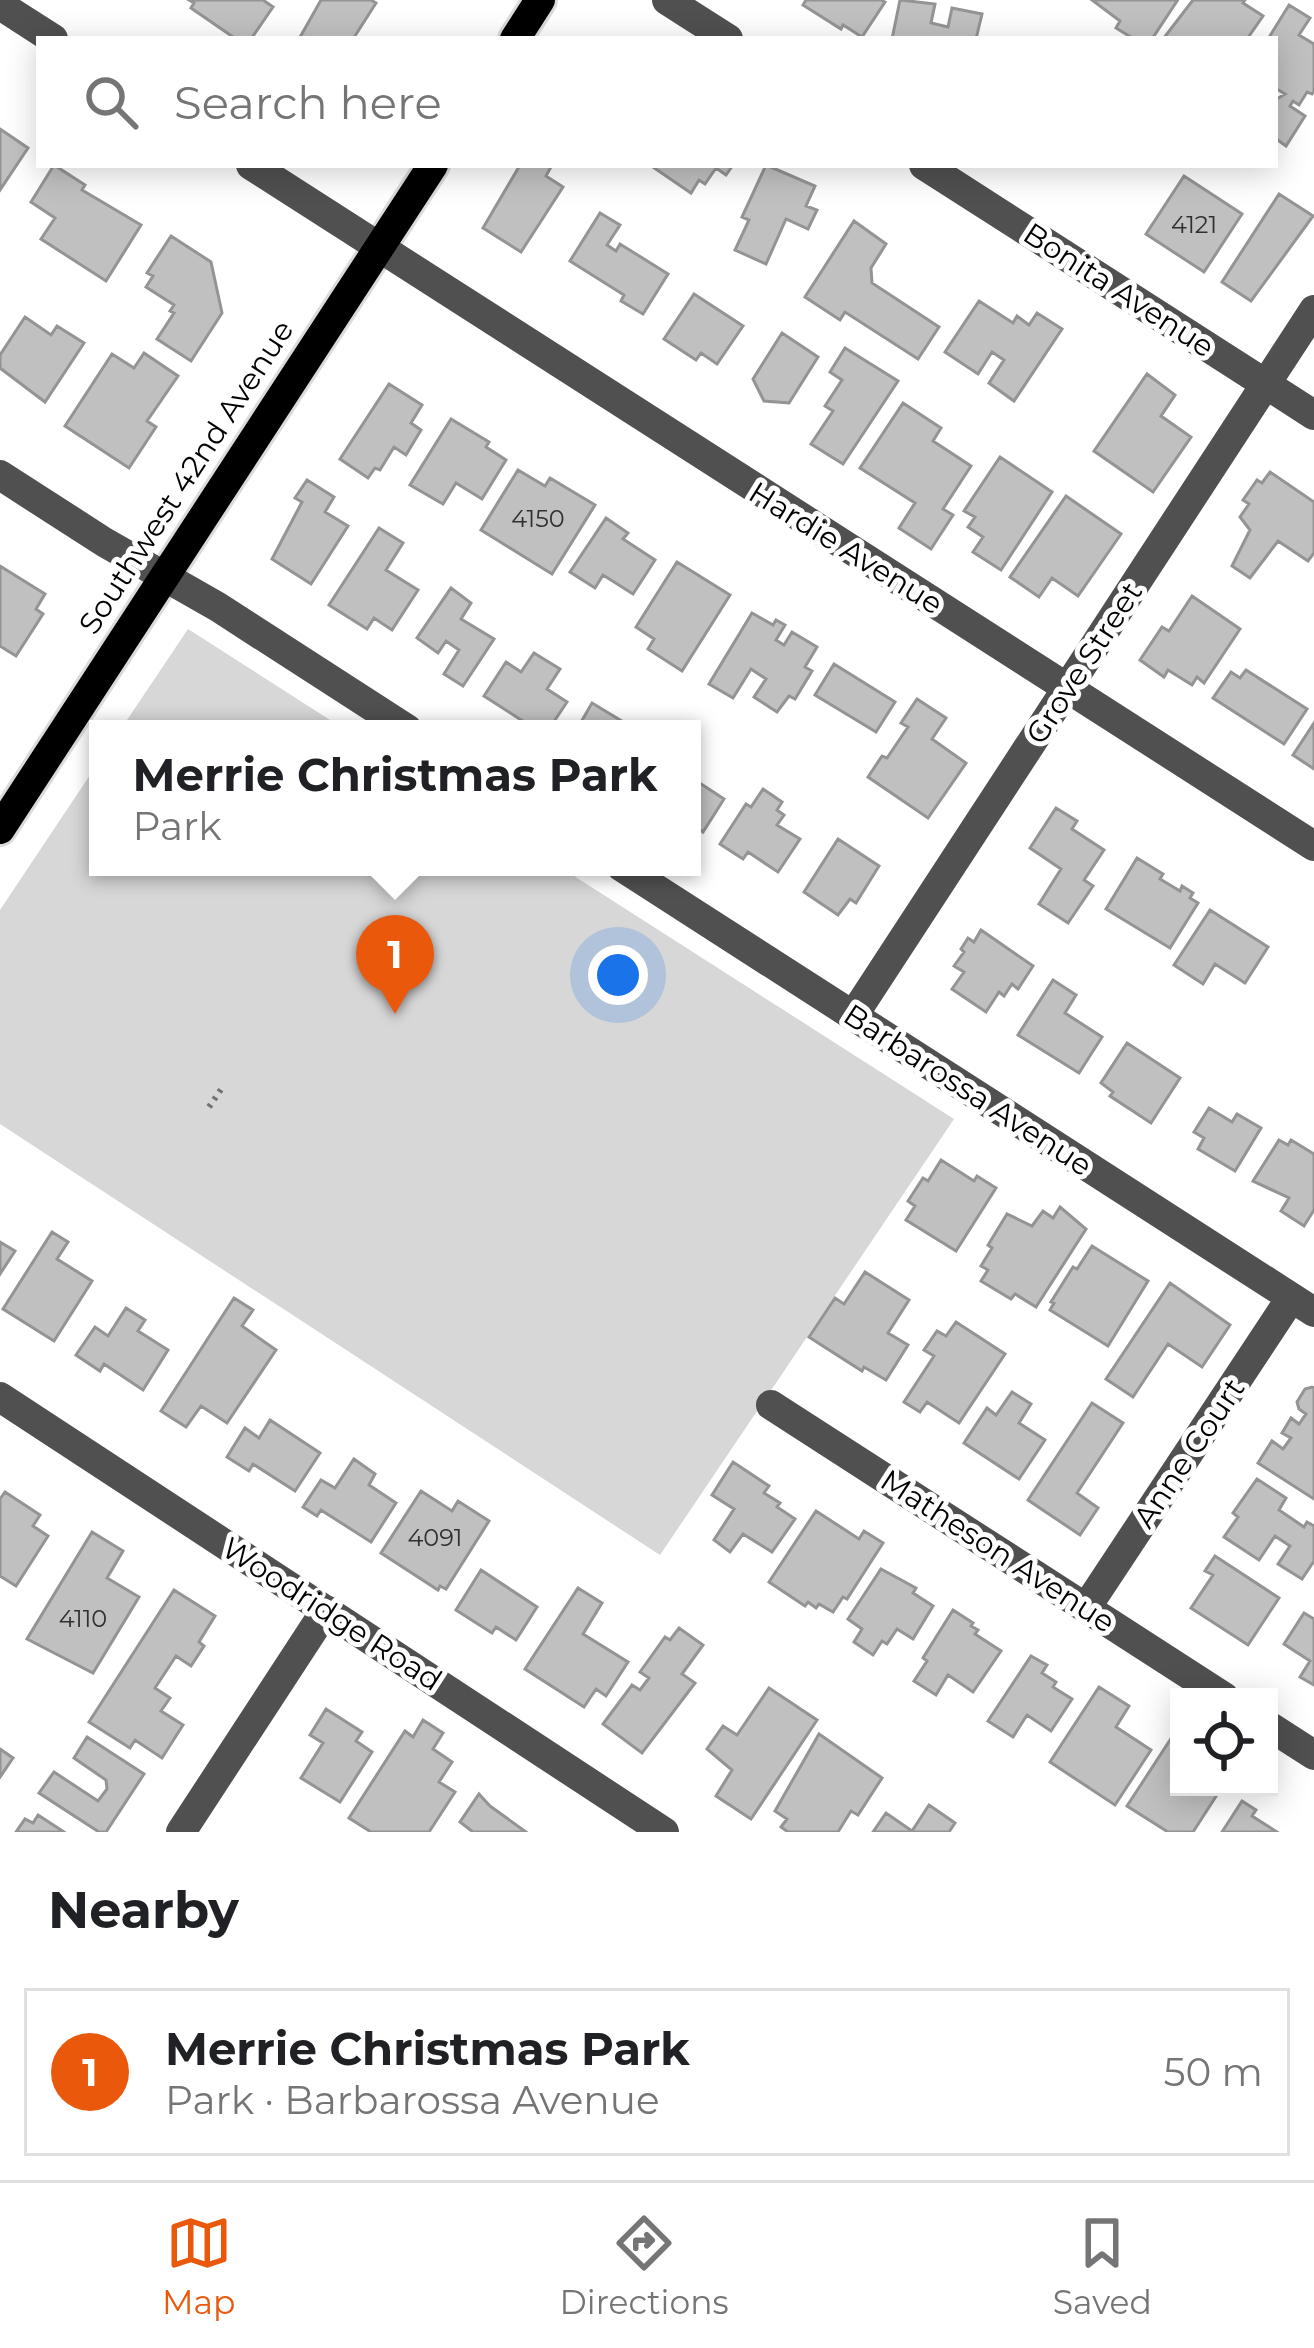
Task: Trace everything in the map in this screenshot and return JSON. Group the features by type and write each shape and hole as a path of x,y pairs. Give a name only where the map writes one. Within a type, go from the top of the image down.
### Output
{"main road":[{"path":"517,36 540,0"},
{"name":"Southwest 42nd Avenue","path":"0,829 431,168"}],"street":[{"path":"667,0 723,36"},
{"path":"0,5 48,36"},
{"name":"Hardie Avenue","path":"256,168 1314,846"},
{"name":"Bonita Avenue","path":"929,168 1314,416"},
{"name":"Grove Street","path":"854,1016 1314,310"},
{"path":"0,475 393,720"},
{"name":"Barbarossa Avenue","path":"636,876 1303,1305"},
{"name":"Anne Court","path":"1086,1608 1303,1305"},
{"name":"Woodridge Road","path":"0,1397 664,1832"},
{"name":"Matheson Avenue","path":"771,1405 1210,1688"},
{"path":"182,1832 326,1610"},
{"path":"1278,1732 1314,1755"}],"path":[{"path":"208,1107 222,1088"}],"shaded area":[{"path":"188,629 330,720 127,720"},
{"path":"89,776 89,876 574,876 954,1119 660,1555 0,1124 0,910"}],"building":[{"path":"189,0 263,0 273,7 253,36 232,36 191,8 194,3"},
{"path":"321,0 376,3 355,36 301,36"},
{"path":"806,0 885,2 863,36 843,25 841,29 803,5"},
{"path":"900,0 935,4 931,23 948,27 952,8 982,14 977,36 893,36"},
{"path":"1092,0 1177,1 1154,36 1129,36 1116,28 1120,21"},
{"path":"1193,0 1245,0 1263,16 1249,36 1165,36"},
{"path":"1289,5 1310,18 1299,35 1314,44 1314,91 1307,92 1299,105 1293,101 1290,106 1305,116 1286,146 1278,140 1278,98 1285,94 1278,90 1278,36 1270,36"},
{"path":"0,129 28,148 0,190"},
{"path":"52,168 59,168 85,185 82,190 141,225 106,281 41,239 55,218 31,202"},
{"path":"518,168 550,168 546,176 563,187 521,252 483,228"},
{"path":"654,168 716,168 691,193"},
{"path":"765,168 815,186 806,206 817,210 808,229 786,219 766,264 735,250 749,220 742,217"},
{"path":"1184,176 1242,214 1204,272 1146,234"},
{"path":"1279,194 1313,216 1251,301 1222,282"},
{"path":"600,213 620,225 607,245 616,251 620,244 668,274 643,314 621,301 624,295 570,261"},
{"path":"854,221 886,244 871,268 872,283 939,327 918,359 845,312 840,320 805,297"},
{"path":"171,236 211,262 222,313 191,361 157,339 174,305 146,287 153,276 147,273"},
{"path":"694,294 743,326 717,364 701,353 696,360 664,339"},
{"path":"979,301 1013,323 1017,316 1029,325 1037,313 1062,329 1014,401 989,383 1004,360 992,352 978,374 945,352"},
{"path":"25,317 51,335 57,326 84,343 45,402 0,368 0,355"},
{"path":"782,333 818,357 789,403 764,401 753,379"},
{"path":"845,348 898,381 843,464 811,444 833,411 825,406 842,380 830,372"},
{"path":"144,353 178,376 147,421 156,427 129,468 65,426 112,354 134,368"},
{"path":"1147,374 1175,395 1161,416 1191,437 1153,492 1094,451"},
{"path":"389,384 422,405 411,423 421,430 406,455 394,447 380,470 375,468 368,478 340,459"},
{"path":"903,403 941,428 933,441 971,466 943,509 953,515 931,549 899,528 915,503 860,468"},
{"path":"451,419 489,442 486,447 506,460 482,499 456,483 443,504 410,485"},
{"path":"1000,457 1052,492 1001,570 973,552 983,537 968,527 975,517 964,511"},
{"path":"518,470 545,486 550,478 595,505 552,574 481,530"},
{"path":"1270,472 1314,502 1314,553 1308,561 1278,541 1250,578 1232,566 1250,530 1240,517 1249,504 1243,500 1257,480 1262,483"},
{"path":"307,480 334,497 325,512 348,526 311,584 272,559 302,502 295,498"},
{"path":"1066,496 1121,534 1078,596 1052,578 1039,597 1010,577"},
{"path":"606,518 628,533 623,539 655,560 633,594 603,575 595,588 570,572"},
{"path":"379,528 403,543 386,570 418,590 392,630 374,618 367,629 329,605"},
{"path":"677,562 730,595 682,671 648,649 654,639 636,627"},
{"path":"0,566 45,594 36,609 43,614 16,656 0,646"},
{"path":"451,588 471,603 461,619 494,639 463,686 444,674 459,650 446,641 438,653 417,638"},
{"path":"1192,596 1240,629 1204,683 1197,677 1192,685 1168,670 1164,677 1140,660 1162,627 1169,631"},
{"path":"752,613 773,625 776,620 785,625 776,640 784,645 792,632 817,647 805,667 812,671 795,699 789,696 777,712 754,697 766,679 751,669 733,698 709,684"},
{"path":"534,653 560,669 547,689 567,702 555,720 521,720 484,696 506,662 521,672"},
{"path":"834,664 895,702 876,732 815,695"},
{"path":"1246,670 1307,709 1284,744 1213,698 1231,672 1240,678"},
{"path":"917,699 946,718 932,739 966,763 928,818 868,777 908,727 901,723"},
{"path":"592,703 620,720 582,720"},
{"path":"1314,723 1314,769 1293,755"},
{"path":"701,784 724,799 701,831"},
{"path":"763,789 782,802 777,810 784,815 777,825 800,839 778,872 748,852 743,859 720,844 746,804 751,807"},
{"path":"1056,808 1077,821 1072,829 1104,850 1084,880 1093,886 1068,923 1039,904 1061,869 1030,848"},
{"path":"838,839 879,866 856,903 850,899 838,915 804,892"},
{"path":"1137,858 1163,874 1160,879 1193,893 1190,898 1198,903 1170,948 1106,909"},
{"path":"1210,910 1268,947 1245,983 1215,964 1203,984 1174,965"},
{"path":"981,930 1033,966 1018,989 1012,984 1004,996 999,992 986,1012 952,989 964,972 954,966 964,952 961,949 968,938 974,942"},
{"path":"1053,980 1076,995 1065,1013 1102,1037 1079,1073 1018,1035"},
{"path":"1127,1043 1180,1078 1151,1123 1110,1096 1113,1092 1101,1083"},
{"path":"1209,1108 1232,1122 1237,1114 1261,1128 1235,1171 1198,1149 1204,1138 1194,1132"},
{"path":"1279,1140 1288,1145 1291,1140 1314,1154 1314,1210 1304,1226 1281,1211 1289,1198 1253,1181"},
{"path":"941,1160 974,1181 977,1176 996,1188 956,1251 906,1220 915,1206 908,1201"},
{"path":"1060,1207 1086,1229 1036,1307 981,1281 988,1270 981,1266 992,1248 988,1245 1007,1214 1032,1226 1043,1211 1053,1218"},
{"path":"52,1232 68,1242 57,1259 92,1281 54,1341 3,1309"},
{"path":"0,1242 15,1251 0,1274"},
{"path":"1092,1246 1148,1281 1108,1346 1050,1310 1073,1267 1077,1269"},
{"path":"865,1272 909,1300 888,1333 908,1345 886,1380 864,1367 862,1371 809,1337 835,1298 844,1304"},
{"path":"1170,1283 1230,1325 1202,1367 1168,1344 1133,1397 1106,1379"},
{"path":"234,1298 253,1310 242,1326 276,1350 227,1423 201,1406 186,1427 161,1411"},
{"path":"126,1308 145,1320 138,1331 168,1350 143,1390 104,1364 100,1371 76,1355 95,1327 108,1336"},
{"path":"956,1322 1005,1354 959,1423 927,1402 920,1412 904,1402 934,1356 924,1350 937,1331 946,1336"},
{"path":"1312,1387 1314,1499 1258,1463 1272,1441 1283,1449 1291,1438 1282,1433 1291,1418 1299,1424 1306,1414 1297,1402"},
{"path":"1012,1392 1031,1404 1019,1423 1045,1440 1019,1479 964,1443 987,1408 996,1415"},
{"path":"1092,1403 1123,1423 1077,1493 1098,1508 1080,1535 1028,1500"},
{"path":"270,1420 320,1453 295,1491 253,1464 249,1471 227,1457 245,1428 259,1438"},
{"path":"354,1459 375,1474 369,1485 396,1503 371,1542 321,1510 317,1516 303,1507 321,1480 335,1488"},
{"path":"733,1462 769,1486 764,1493 795,1519 772,1552 743,1534 730,1552 714,1540 734,1509 712,1495"},
{"path":"1257,1479 1286,1498 1279,1510 1304,1527 1307,1522 1314,1526 1314,1561 1302,1579 1278,1564 1290,1546 1275,1536 1259,1560 1224,1537 1238,1517 1233,1513"},
{"path":"421,1491 452,1511 458,1501 489,1521 446,1589 440,1586 438,1590 381,1553"},
{"path":"5,1492 40,1515 33,1526 48,1536 16,1586 0,1576 0,1499"},
{"path":"816,1511 859,1539 864,1531 883,1543 847,1599 843,1597 833,1612 819,1604 805,1606 769,1582"},
{"path":"92,1532 123,1551 107,1578 139,1597 93,1673 27,1639"},
{"path":"1215,1556 1279,1598 1248,1645 1191,1608 1213,1575 1205,1571"},
{"path":"881,1569 916,1588 913,1593 933,1606 913,1639 897,1629 873,1655 854,1642 862,1629 848,1619"},
{"path":"481,1570 537,1607 516,1640 496,1627 492,1633 456,1610"},
{"path":"578,1588 602,1603 583,1634 628,1662 606,1696 596,1689 584,1707 525,1669"},
{"path":"174,1590 215,1616 191,1666 176,1656 155,1688 170,1698 161,1711 183,1725 162,1758 135,1740 130,1748 89,1722"},
{"path":"953,1610 973,1623 978,1630 975,1634 1001,1651 973,1692 948,1675 936,1695 914,1681"},
{"path":"1304,1613 1314,1619 1314,1685 1300,1677 1310,1661 1284,1644"},
{"path":"679,1628 703,1645 682,1674 695,1683 642,1753 603,1724 632,1685 640,1690 649,1678 640,1672 665,1637 670,1640"},
{"path":"1031,1656 1047,1665 1042,1673 1056,1682 1053,1687 1072,1699 1051,1731 1027,1715 1013,1737 988,1721"},
{"path":"1099,1687 1129,1706 1116,1727 1151,1750 1115,1805 1050,1762"},
{"path":"769,1688 817,1720 751,1819 716,1796 732,1770 707,1749 723,1726 737,1735"},
{"path":"326,1709 362,1732 356,1741 372,1752 340,1802 301,1778 323,1743 310,1735"},
{"path":"423,1720 443,1733 433,1749 452,1762 439,1782 455,1792 429,1832 371,1832 349,1818 405,1731 413,1737"},
{"path":"819,1734 882,1778 858,1815 851,1811 838,1832 788,1832 781,1827 787,1819 775,1811"},
{"path":"87,1737 144,1774 106,1832 39,1793 54,1772 98,1801 107,1789 106,1780 74,1758"},
{"path":"1170,1740 1170,1796 1216,1796 1193,1832 1168,1832 1127,1806"},
{"path":"0,1749 13,1758 0,1777"},
{"path":"479,1794 526,1832 473,1832 460,1822"},
{"path":"1242,1801 1256,1810 1252,1816 1277,1832 1222,1832"},
{"path":"929,1805 955,1823 949,1832 873,1832 886,1813 912,1831"},
{"path":"38,1815 64,1832 16,1832 25,1819 33,1823"}],"place":[{"name":"Merrie Christmas Park","path":"395,1014"}]}
